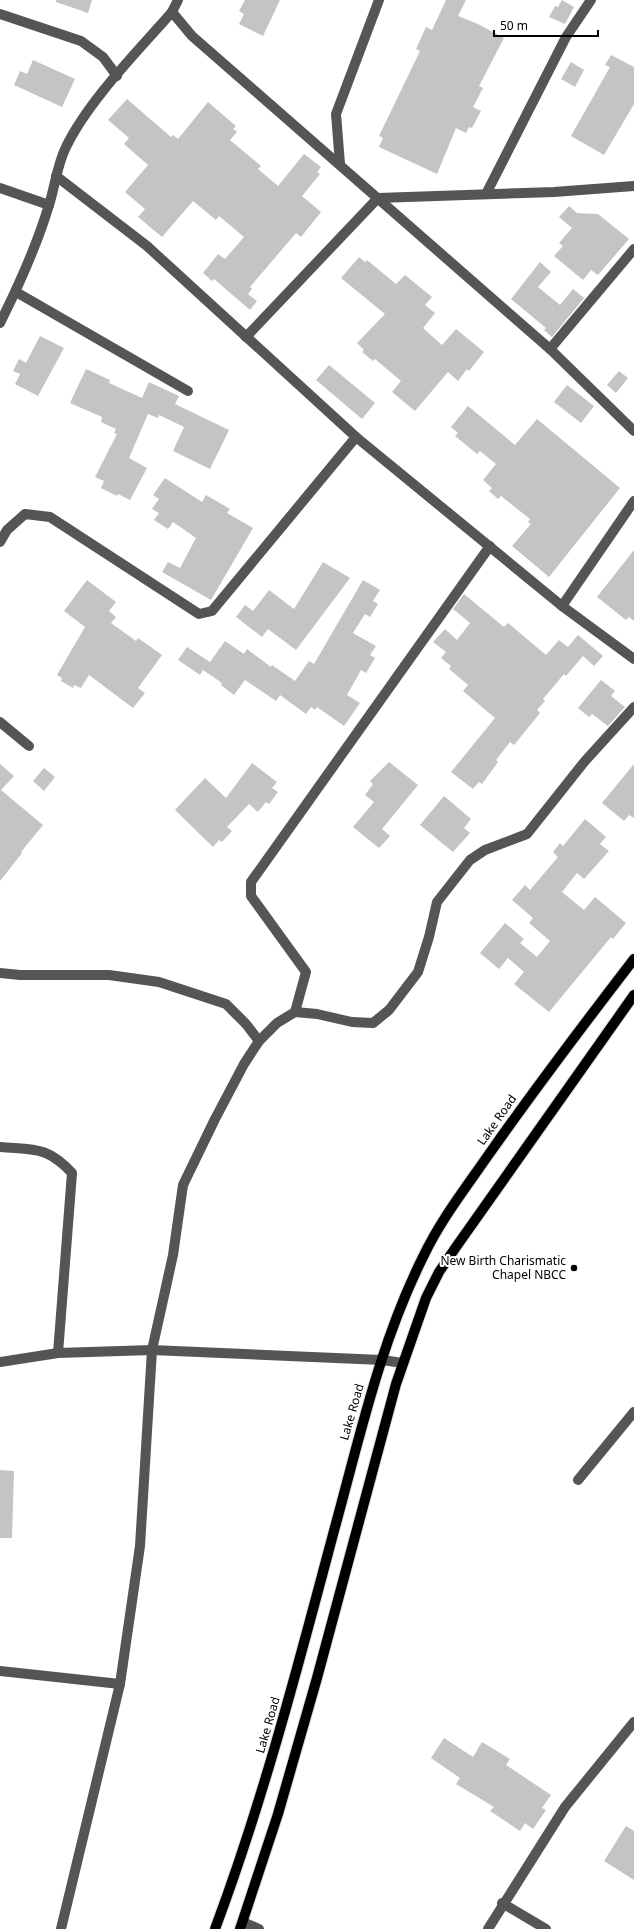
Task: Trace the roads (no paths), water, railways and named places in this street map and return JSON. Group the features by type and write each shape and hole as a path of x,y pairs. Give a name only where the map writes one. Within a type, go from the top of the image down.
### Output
{"main road":[{"name":"Lake Road","path":"215,1929 263,1786 300,1659 357,1440 400,1307 423,1256 441,1224 535,1088 634,959"},
{"path":"241,1925 283,1799 361,1516 384,1425 403,1363 426,1298 439,1272 634,995"}],"street":[{"path":"0,322 16,292 49,205 65,148 85,115 172,12 178,0"},
{"path":"340,164 336,114 379,0"},
{"path":"486,194 566,37 591,0"},
{"path":"172,12 192,36 550,349 634,430"},
{"path":"0,14 81,41 103,57 117,76"},
{"path":"56,176 147,246 356,437 562,606 634,659"},
{"path":"246,337 378,198 634,186"},
{"path":"0,188 49,205"},
{"path":"550,349 634,249"},
{"path":"16,292 188,391"},
{"path":"0,542 7,530 25,514 50,517 199,614 212,611 356,437"},
{"path":"562,606 634,501"},
{"path":"294,1012 306,972 251,896 251,882 490,546"},
{"path":"61,1929 120,1684 140,1546 152,1350 173,1255 183,1185 214,1119 244,1064 259,1041 277,1023 294,1012 317,1014 352,1022 373,1023 389,1010 418,972 429,937 437,902 470,860 485,850 527,834 585,761 634,707"},
{"path":"0,722 29,746"},
{"path":"0,973 20,975 109,975 160,982 226,1004 246,1024 259,1041"},
{"path":"0,1147 44,1151 61,1161 72,1173 58,1353"},
{"path":"0,1362 58,1353 152,1350 382,1360 403,1363"},
{"path":"578,1480 634,1412"},
{"path":"0,1671 120,1684"},
{"path":"488,1929 502,1904 565,1807 634,1722"},
{"path":"502,1904 546,1929"},
{"path":"241,1925 258,1929"}],"place":[{"name":"New Birth Charismatic Chapel NBCC","path":"574,1268"}]}
